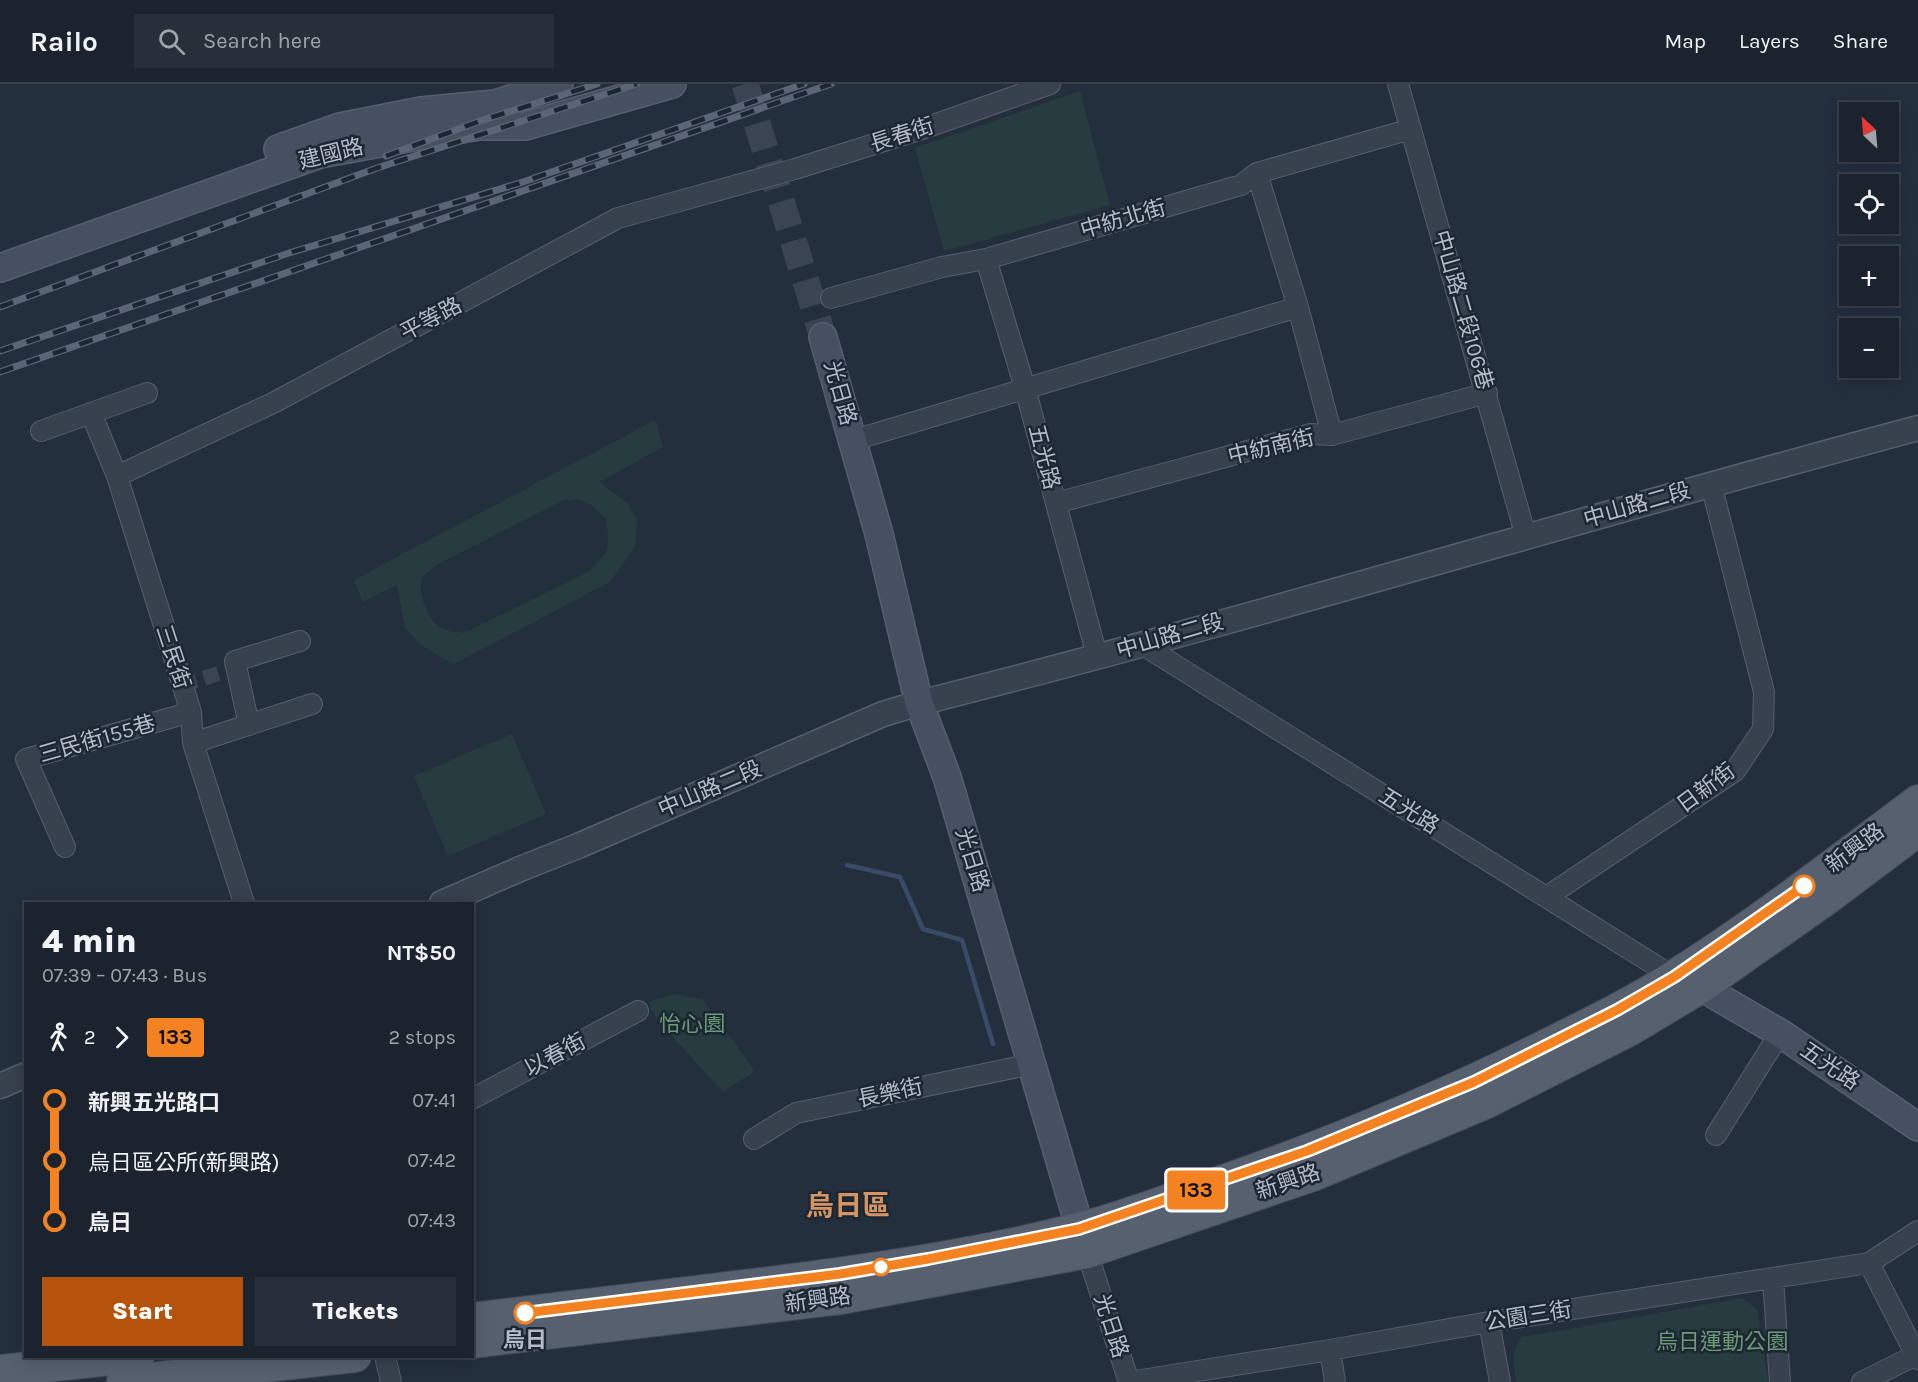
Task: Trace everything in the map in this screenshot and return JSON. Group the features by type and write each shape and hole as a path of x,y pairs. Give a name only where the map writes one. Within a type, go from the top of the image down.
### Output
{"main road":[{"name":"建國路","path":"0,248 340,127 421,111 495,104 559,84"},
{"name":"建國路","path":"0,268 320,154 480,126 525,126 672,84"},
{"name":"光日路","path":"824,337 879,534 919,703 947,777 1083,1240"},
{"name":"新興路","path":"1698,980 1794,893 1918,801"},
{"name":"新興路","path":"474,1342 841,1298 1083,1240 1401,1114 1617,1010 1698,980 1829,897 1918,830"},
{"name":"五光路","path":"1698,980 1918,1127"},
{"name":"五光路","path":"1698,980 1918,1109"},
{"name":"新興路","path":"474,1319 840,1274 928,1259 1083,1240"},
{"path":"0,1371 120,1358"},
{"path":"123,1382 337,1358"}],"street":[{"name":"長春街","path":"752,181 911,133 1050,84"},
{"name":"中山路二段106巷","path":"1398,84 1526,537"},
{"name":"中紡北街","path":"831,298 942,267 986,260 1241,185 1257,173 1411,129"},
{"path":"1257,173 1298,307 1332,435"},
{"name":"平等路","path":"117,476 273,403 618,218 752,181"},
{"name":"五光路","path":"986,260 1024,388 1097,656"},
{"path":"854,440 1298,307"},
{"path":"41,431 147,393"},
{"name":"中紡南街","path":"1056,503 1310,434 1332,435 1487,393"},
{"name":"三民街","path":"91,413 117,476 191,712 193,743 244,902"},
{"name":"中山路二段","path":"444,902 883,714 1143,645 1711,484 1918,428"},
{"name":"日新街","path":"1548,896 1735,771 1763,729 1764,692 1711,484"},
{"path":"249,724 234,661 300,641"},
{"name":"五光路","path":"1143,645 1548,896 1698,980"},
{"path":"193,743 312,704"},
{"name":"三民街155巷","path":"65,847 26,759 191,712"},
{"name":"以春街","path":"474,1098 638,1011"},
{"path":"1716,1135 1780,1033"},
{"name":"長樂街","path":"754,1139 796,1113 1032,1064"},
{"path":"0,1086 24,1076"},
{"name":"公園三街","path":"1129,1382 1489,1322 1773,1280 1869,1263 1918,1231"},
{"name":"光日路","path":"1083,1240 1129,1382"},
{"path":"1862,1382 1917,1357 1869,1263"},
{"path":"1773,1280 1780,1382"},
{"path":"1489,1322 1500,1382"},
{"path":"1330,1350 1335,1382"},
{"path":"386,1358 392,1382"}],"green space":[{"path":"1080,91 1110,205 944,251 915,148"},
{"path":"655,420 663,447 599,482 628,503 637,520 635,547 610,582 454,664 422,646 405,628 397,585 363,602 354,580","holes":["576,499 588,502 606,519 608,537 607,549 588,572 464,633 441,628 432,619 424,605 421,590 423,577 429,571 562,501"]},
{"path":"512,734 546,814 448,856 414,776"},
{"name":"怡心園","path":"675,994 702,999 755,1071 723,1092 671,1035 661,1028 648,1002"},
{"name":"烏日運動公園","path":"1743,1298 1757,1310 1768,1382 1516,1382 1514,1353 1522,1337"}],"waterway":[{"path":"847,865 900,877 923,929 962,940 993,1044"}],"tunnel":[{"path":"745,84 823,337"},
{"path":"182,685 236,668"}],"railway":[{"path":"386,156 480,121 597,84"},
{"path":"0,307 377,168 637,84"},
{"path":"0,351 289,253 520,183 804,84"},
{"path":"0,372 831,84"}],"bus line":[{"name":"133","path":"525,1313 884,1267 1079,1229 1137,1210 1307,1151 1474,1082 1617,1010 1674,977 1804,886"}],"place":[{"name":"烏日","path":"525,1313"}],"district":[{"name":"烏日區","path":"848,1205"}]}
